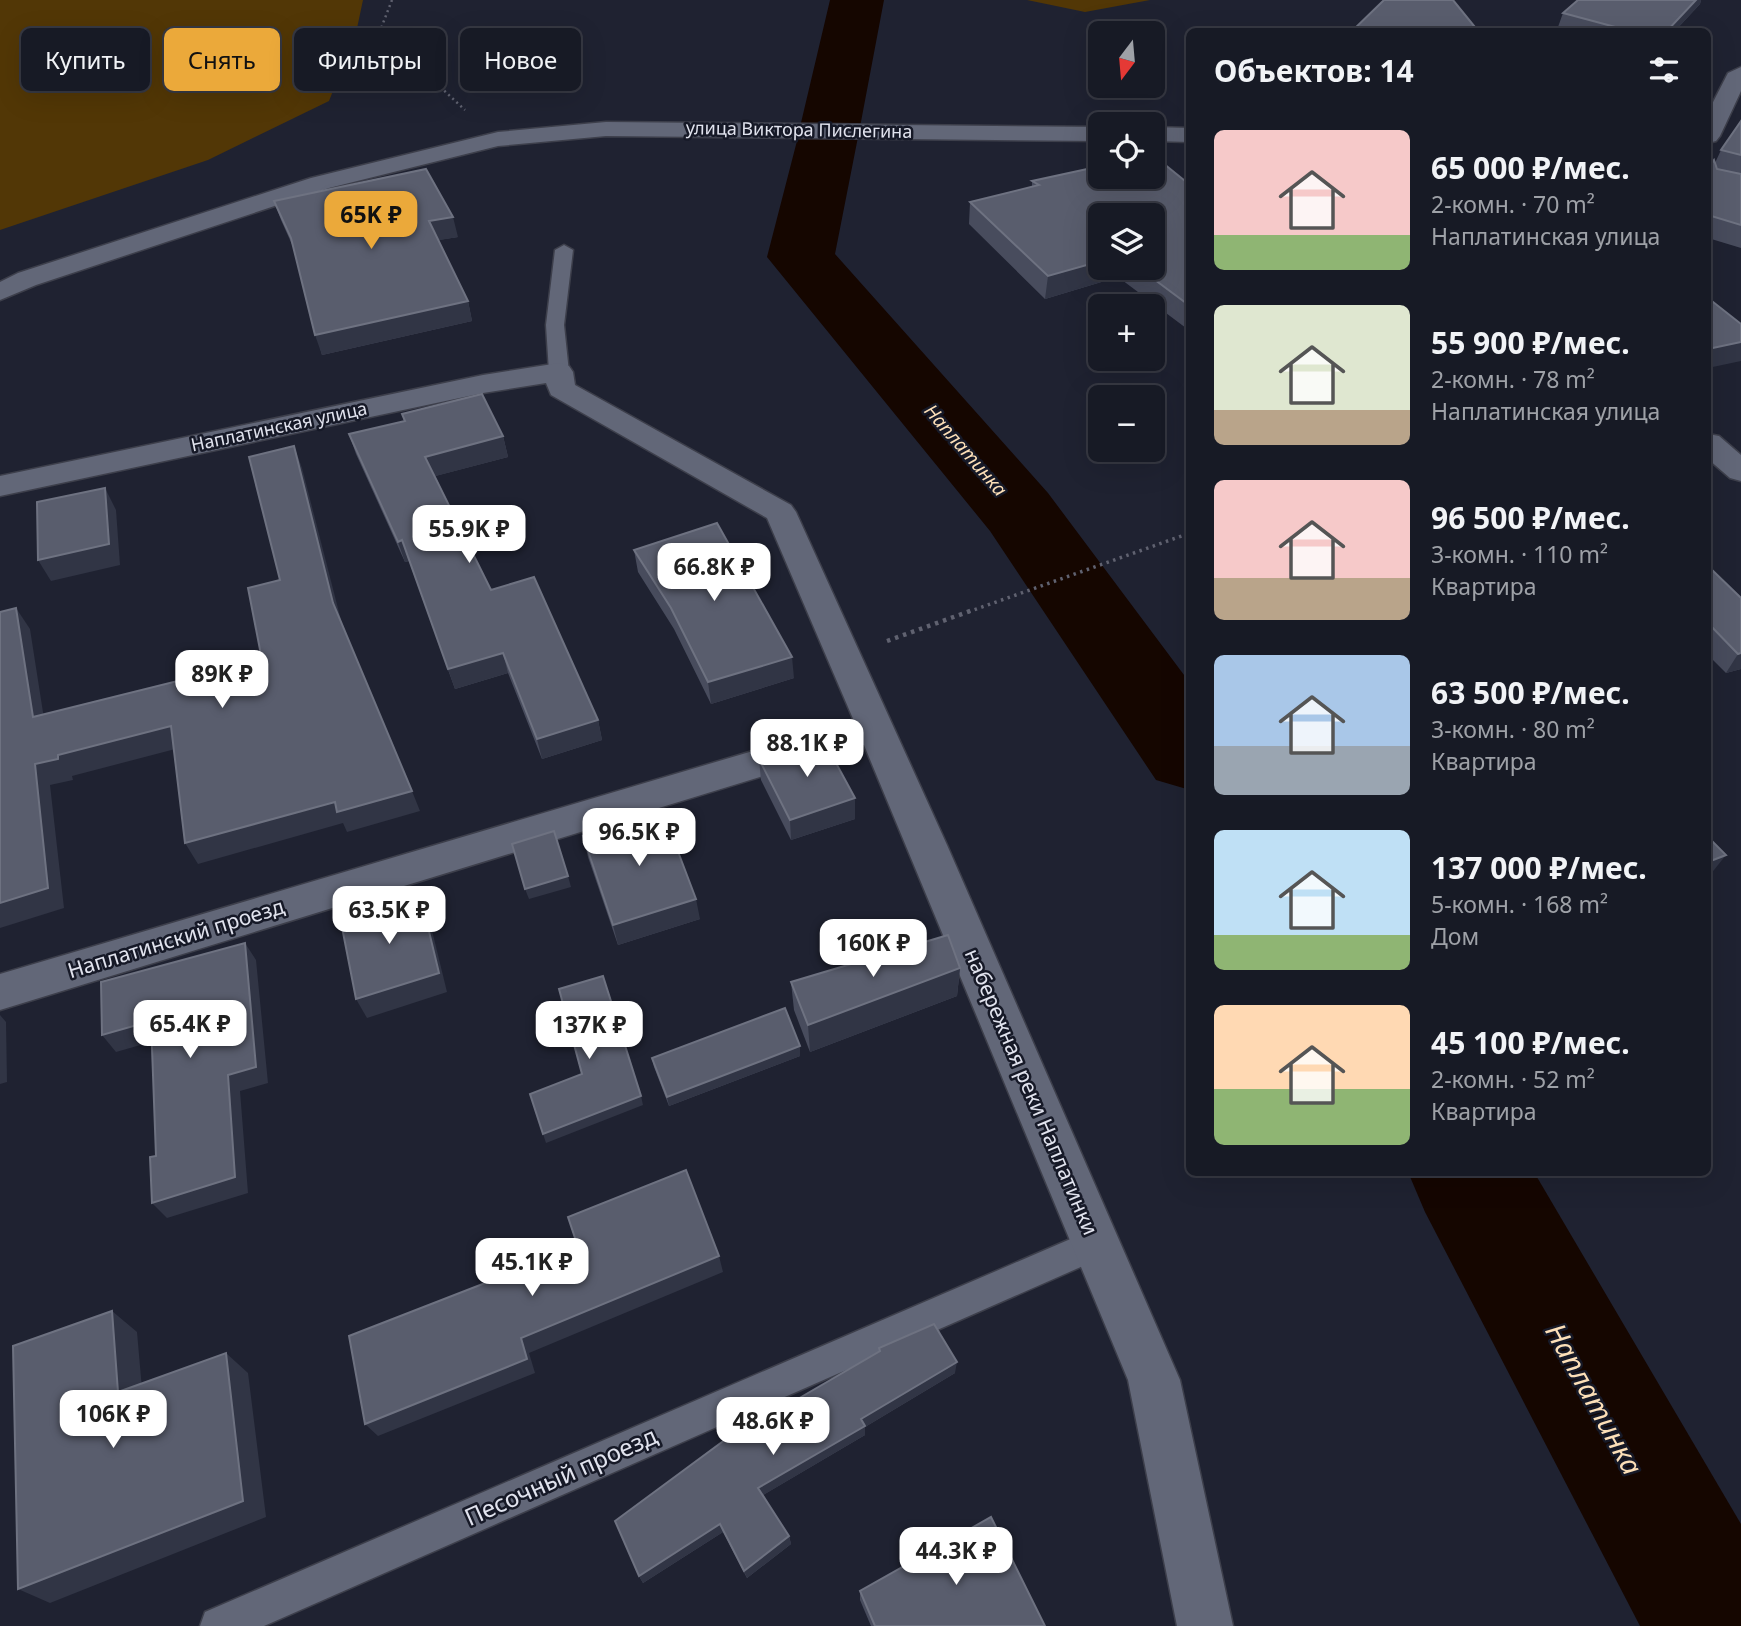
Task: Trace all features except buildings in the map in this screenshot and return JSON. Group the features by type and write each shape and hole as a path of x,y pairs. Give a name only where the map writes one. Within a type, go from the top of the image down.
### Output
{"street":[{"path":"1711,130 1736,78 1741,74"},
{"name":"улица Виктора Пислегина","path":"498,139 606,129 1088,134"},
{"path":"1165,134 1186,135"},
{"path":"0,292 27,279 320,183 498,139"},
{"name":"Наплатинская улица","path":"0,486 483,384 559,372"},
{"name":"набережная реки Наплатинки","path":"559,372 561,389 780,512 1154,1380 1205,1626"},
{"path":"1711,446 1741,471"},
{"name":"Наплатинский проезд","path":"0,992 875,729"}],"lane":[{"path":"559,372 555,325 564,250"},
{"name":"Песочный проезд","path":"219,1626 1096,1244"}],"path":[{"path":"392,0 380,31 498,139"},
{"path":"844,657 1186,534"}],"shaded area":[{"path":"0,0 363,0 357,28 294,28 294,91 333,91 329,101 208,160 0,230"},
{"path":"1027,0 1150,0 1085,12"}],"waterway":[{"name":"Наплатинка","path":"830,127 857,0"},
{"name":"Наплатинка","path":"828,137 801,257 1019,512 1186,748"},
{"name":"Наплатинка","path":"1470,1176 1719,1626"}]}
